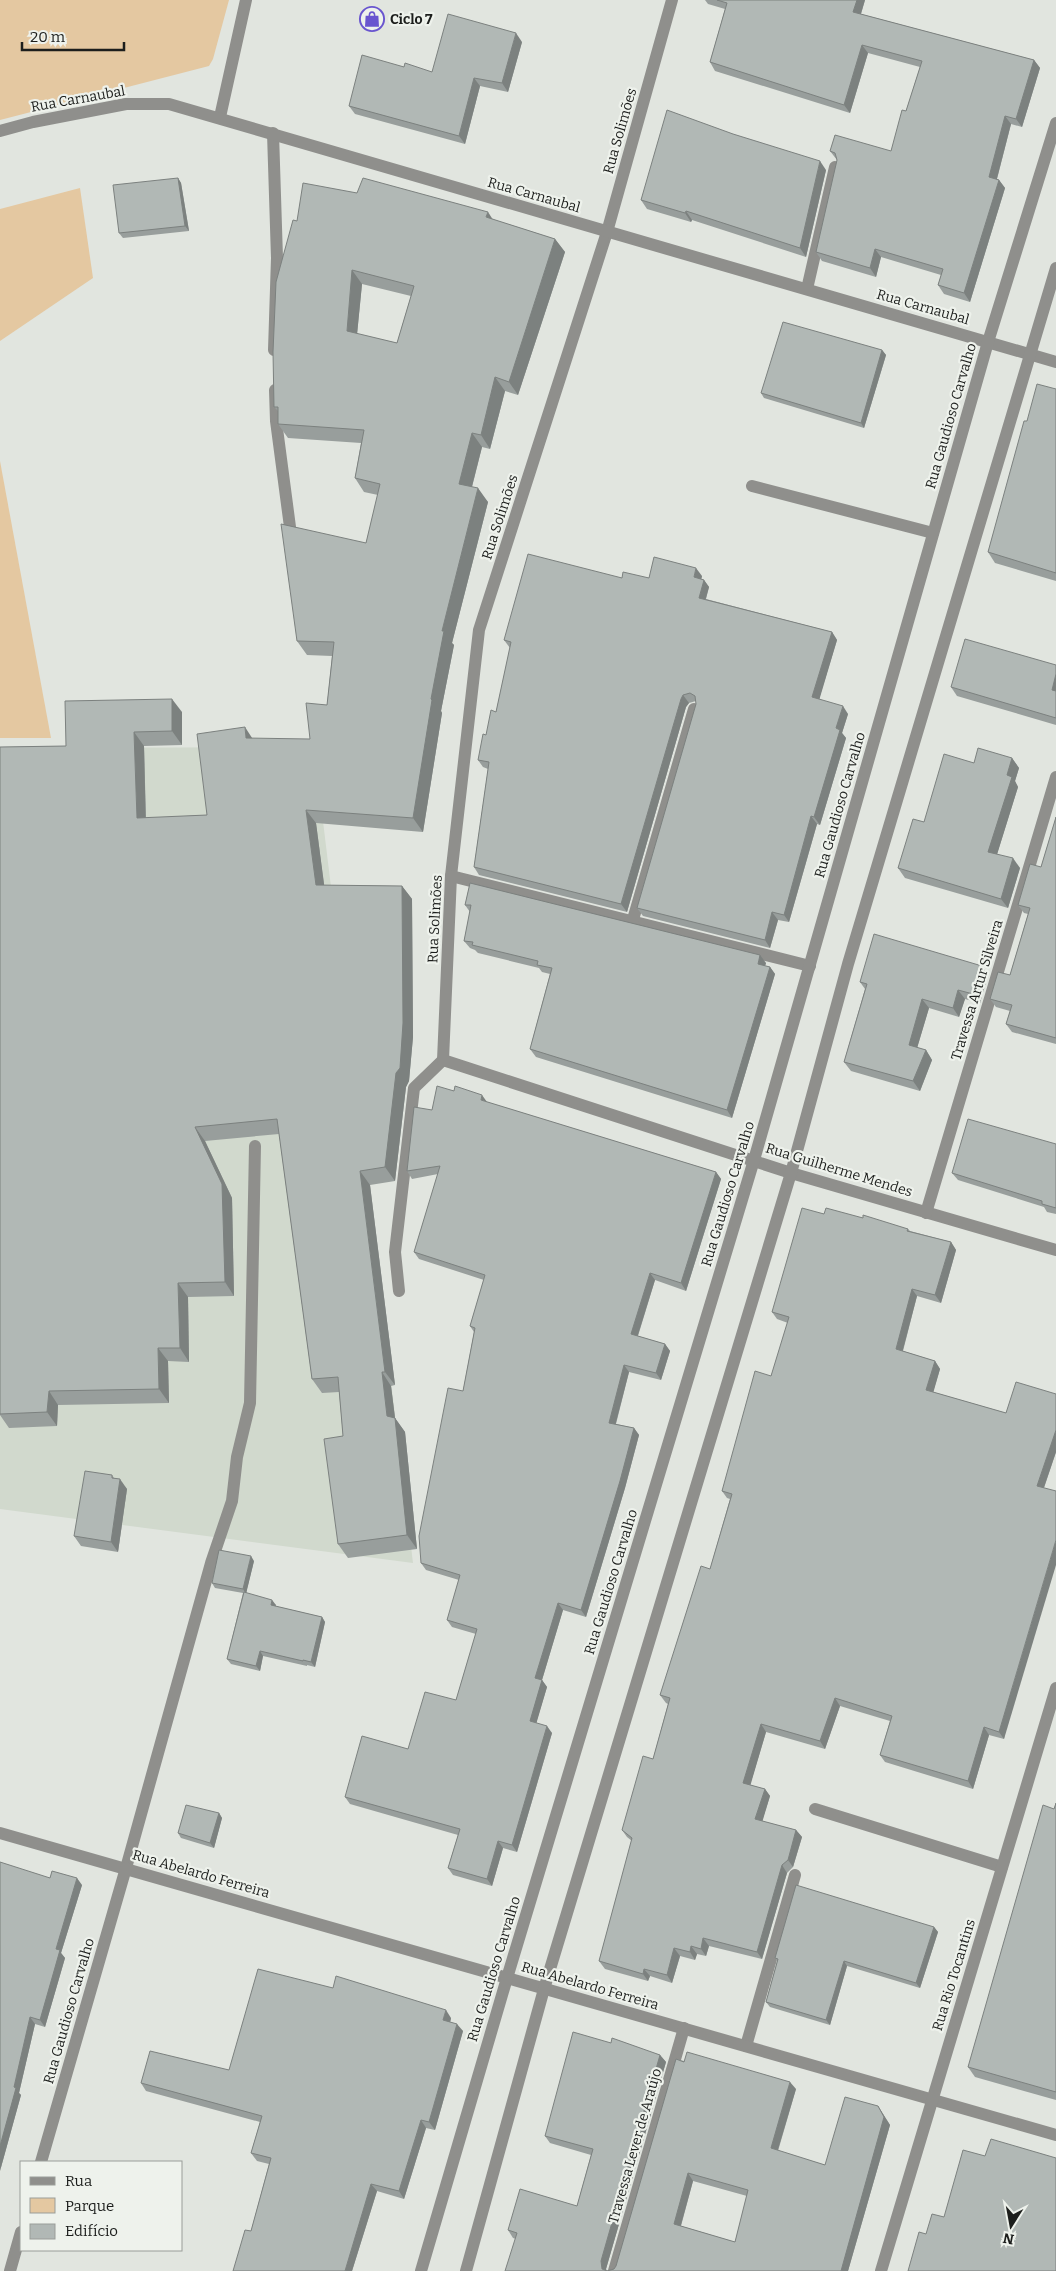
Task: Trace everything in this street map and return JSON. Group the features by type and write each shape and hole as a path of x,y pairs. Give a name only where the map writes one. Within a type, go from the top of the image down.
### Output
{"street":[{"path":"220,117 246,0"},
{"name":"Rua Solimões","path":"443,1060 451,876 479,630 607,232 672,0"},
{"name":"Rua Carnaubal","path":"0,131 33,122 126,104 169,104 220,117 607,232 1056,362"},
{"name":"Rua Gaudioso Carvalho","path":"421,2271 507,1978 754,1160 988,342 1056,123"},
{"path":"273,134 277,258 273,334 276,421 290,527"},
{"path":"807,289 835,167"},
{"path":"466,2271 544,1988 791,1173 848,964 1056,268"},
{"path":"752,486 934,533"},
{"path":"632,923 694,709"},
{"name":"Travessa Artur Silveira","path":"926,1213 1056,777"},
{"path":"451,876 632,923 810,966"},
{"path":"399,1291 394,1252 414,1088 443,1060"},
{"name":"Rua Guilherme Mendes","path":"443,1060 791,1173 1056,1250"},
{"name":"Rua Gaudioso Carvalho","path":"41,2161 211,1563 232,1500 237,1457 250,1403 255,1146"},
{"name":"Rua Rio Tocantins","path":"881,2271 1056,1688"},
{"path":"815,1808 1002,1867"},
{"name":"Rua Abelardo Ferreira","path":"0,1833 1056,2135"},
{"path":"746,2046 795,1875"},
{"name":"Travessa Lever de Araújo","path":"614,2271 684,2028"},
{"path":"10,2271 20,2236"}],"shaded area":[{"path":"314,747 413,1563 0,1509 0,748"}],"green space":[{"path":"0,0 229,0 213,59 209,66 0,120"},
{"path":"80,188 93,278 0,341 0,209"},
{"path":"0,461 51,738 0,738"}],"building":[{"path":"717,0 857,0 853,12 1034,60 1016,119 1005,116 989,177 999,180 964,293 938,285 943,269 875,249 870,268 816,252 837,160 835,153 830,151 835,135 891,151 902,110 906,111 922,61 862,45 844,105 710,62 727,3"},
{"path":"448,14 516,33 502,83 474,78 459,136 349,106 362,55 404,67 405,63 432,72"},
{"path":"667,110 733,134 820,161 800,248 686,211 685,213 641,200"},
{"path":"178,178 185,226 119,233 113,185"},
{"path":"363,178 488,212 486,217 555,239 509,382 495,377 481,435 472,433 459,484 478,488 442,631 444,631 431,699 413,818 306,810 316,885 402,886 403,1023 400,1068 396,1073 385,1167 360,1171 385,1372 382,1372 387,1416 395,1418 407,1535 338,1544 324,1439 343,1436 338,1377 312,1379 277,1119 195,1127 222,1184 225,1282 178,1283 180,1348 158,1348 159,1389 49,1391 47,1412 0,1414 0,747 66,746 65,701 172,699 172,731 134,732 137,818 207,815 197,734 245,727 246,738 310,739 306,703 327,705 334,642 297,641 281,524 366,543 380,484 355,478 364,430 278,424 278,407 274,407 273,352 276,282 293,220 297,221 303,183 357,193","holes":["352,270 414,286 397,343 347,331"]},
{"path":"783,322 882,350 861,423 761,393"},
{"path":"1037,384 1056,389 1056,573 988,552 1024,421 1027,421"},
{"path":"528,554 622,578 623,572 649,578 654,557 696,568 694,577 704,580 699,598 832,632 812,697 843,706 836,728 840,730 814,817 811,816 784,915 772,912 765,940 637,908 696,704 695,696 690,693 683,695 681,699 621,904 474,867 489,762 478,760 483,734 486,735 491,710 496,712 511,642 504,640"},
{"path":"965,639 1056,665 1052,690 1056,691 1056,718 951,687"},
{"path":"978,748 1012,758 1007,775 1012,777 988,852 1013,858 1001,899 898,868 913,819 924,822 944,754 974,763"},
{"path":"1056,817 1056,1038 1006,1024 1012,1005 990,999 998,972 1010,975 1030,908 1018,905 1030,864 1041,867"},
{"path":"470,883 760,955 758,964 770,967 727,1110 530,1049 552,968 537,965 538,961 472,945 473,942 464,941 471,905 465,905"},
{"path":"874,934 982,966 973,994 958,990 953,1008 922,999 909,1045 926,1050 913,1081 844,1062 867,984 860,982"},
{"path":"437,1086 454,1091 455,1086 482,1095 481,1100 716,1172 681,1283 650,1273 631,1334 665,1344 656,1373 624,1365 609,1423 634,1428 620,1481 581,1610 558,1603 535,1678 542,1680 530,1721 547,1726 512,1845 498,1841 487,1879 448,1868 460,1829 345,1797 362,1736 408,1749 425,1692 456,1700 477,1629 447,1620 460,1575 421,1563 419,1536 448,1388 463,1391 475,1328 470,1326 485,1275 414,1252 440,1166 407,1171 414,1107 432,1110"},
{"path":"968,1119 1056,1144 1056,1208 1042,1204 1042,1201 952,1173"},
{"path":"802,1208 824,1214 826,1208 863,1218 863,1215 908,1229 907,1231 951,1242 935,1295 912,1289 896,1349 935,1361 926,1390 1006,1413 1016,1382 1056,1394 1056,1430 1037,1486 1056,1491 1056,1540 999,1732 984,1727 968,1781 880,1755 892,1716 835,1698 820,1741 761,1724 743,1783 765,1789 755,1819 796,1830 788,1860 782,1865 757,1952 703,1938 701,1949 691,1946 690,1952 674,1948 667,1975 644,1969 643,1974 599,1961 632,1838 622,1830 643,1756 653,1759 670,1698 660,1695 701,1566 710,1569 732,1494 722,1491 755,1371 771,1376 789,1317 772,1312"},
{"path":"85,1471 112,1475 112,1478 120,1479 111,1542 74,1536"},
{"path":"219,1550 251,1556 243,1589 212,1583"},
{"path":"244,1592 272,1600 271,1605 322,1617 311,1662 260,1651 256,1666 227,1659"},
{"path":"1056,1803 1056,2092 968,2067 1043,1805 1054,1809"},
{"path":"186,1805 219,1813 210,1843 178,1833"},
{"path":"0,1862 50,1878 52,1871 77,1878 56,1949 60,1950 40,2020 30,2017 14,2087 16,2088 0,2146"},
{"path":"796,1885 934,1927 916,1983 844,1961 826,2020 766,2002 778,1959 775,1958"},
{"path":"258,1969 333,1988 336,1976 446,2010 443,2020 457,2024 429,2122 421,2120 399,2191 371,2184 345,2271 233,2271 245,2230 251,2231 271,2158 251,2153 262,2116 141,2083 150,2051 229,2070"},
{"path":"573,2032 611,2043 612,2038 660,2055 601,2261 602,2269 607,2271 505,2271 517,2233 508,2230 520,2189 577,2206 593,2149 545,2136"},
{"path":"687,2052 790,2082 771,2148 825,2165 845,2097 878,2106 884,2117 841,2271 607,2271 614,2269 616,2266 676,2059 684,2062","holes":["688,2173 748,2190 735,2242 674,2224"]},
{"path":"991,2139 1056,2158 1056,2271 908,2271 919,2232 926,2234 932,2214 944,2217 963,2150 985,2156"}],"place":[{"name":"Ciclo 7","path":"372,19"}]}
